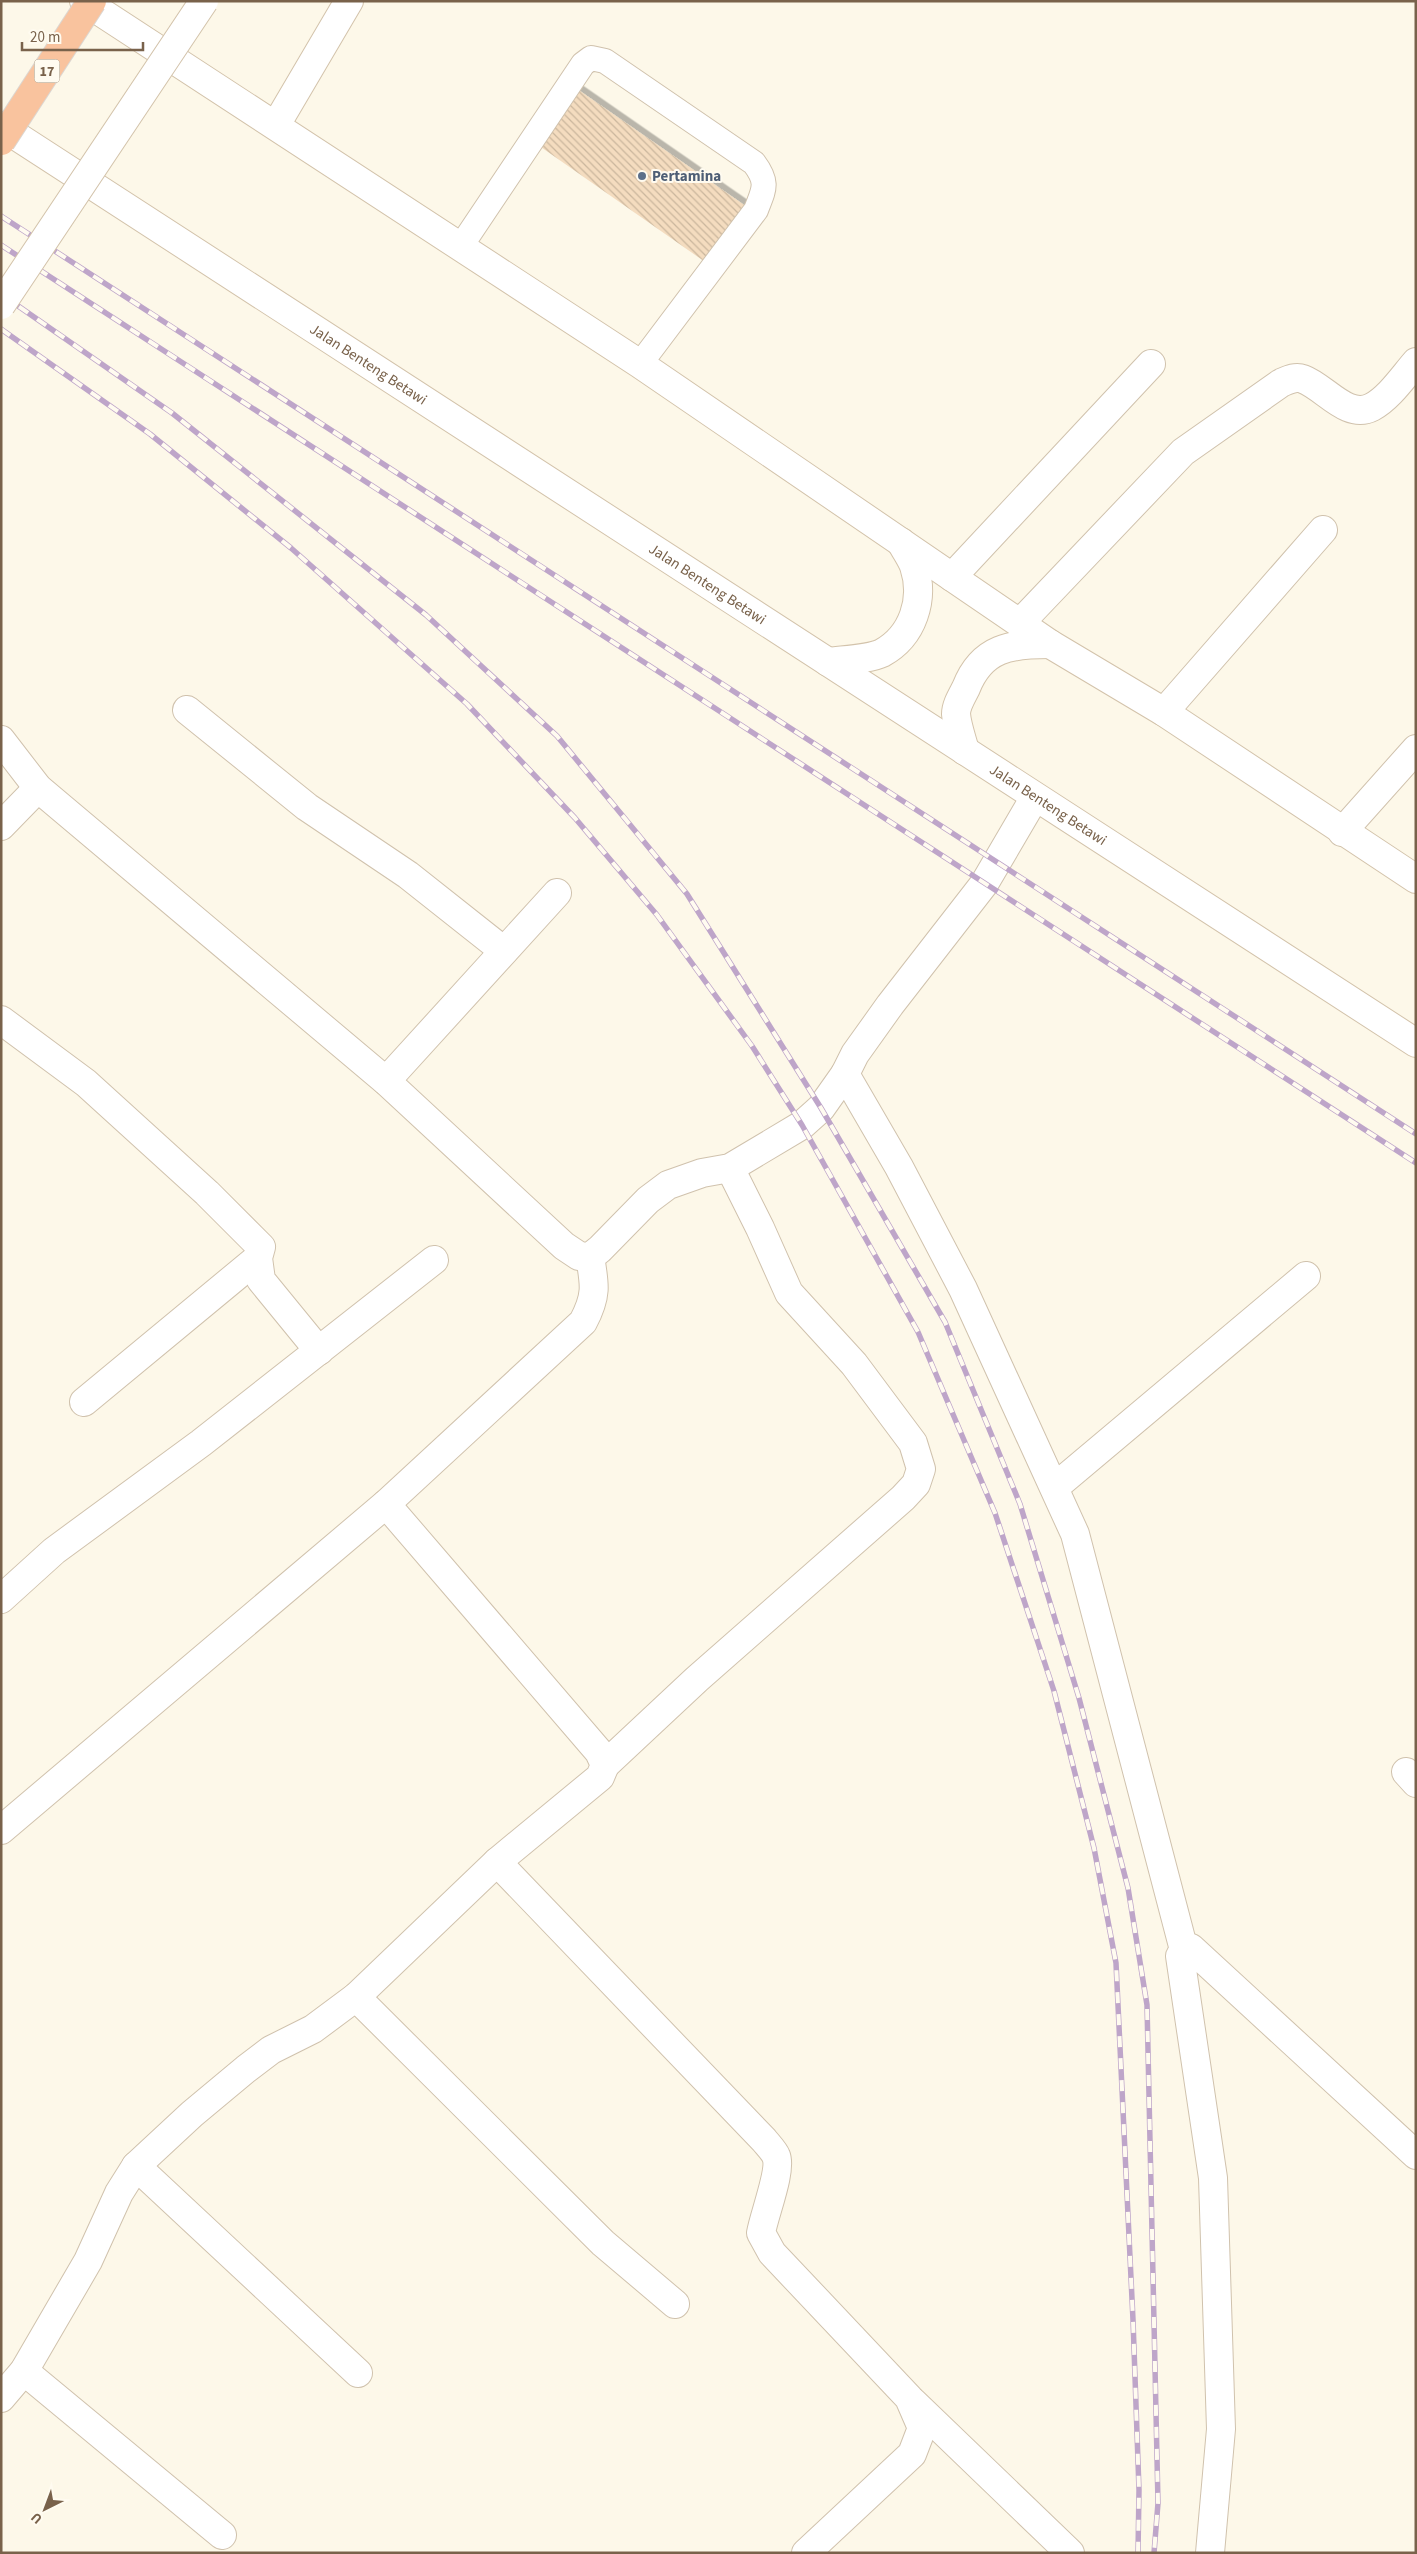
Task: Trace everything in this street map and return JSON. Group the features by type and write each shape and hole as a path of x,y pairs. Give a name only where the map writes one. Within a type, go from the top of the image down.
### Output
{"highway":[{"name":"17","path":"1,141 92,1"}],"street":[{"path":"84,1 640,364 1050,644 1164,712 1342,832 1416,879"},
{"path":"1,305 204,1"},
{"path":"276,125 349,1"},
{"name":"Jalan Benteng Betawi","path":"1,126 1416,1043"},
{"path":"1020,623 1183,452 1281,383 1293,378 1303,379 1346,406 1358,411 1371,408 1382,399 1416,362"},
{"path":"952,577 1151,364"},
{"path":"1164,712 1323,530"},
{"path":"828,662 881,654 899,640 917,614 918,586 914,566 900,542"},
{"path":"965,751 956,711 968,681 981,662 998,650 1019,644 1050,644"},
{"path":"188,710 307,807 408,876 504,951"},
{"path":"1,740 38,788 386,1081 564,1246 579,1256 590,1256 600,1249 648,1200 668,1185 682,1178 730,1168 802,1125 821,1108 845,1074 855,1054 890,1005 984,884 1036,796"},
{"path":"1342,832 1416,749"},
{"path":"1,826 38,788"},
{"path":"386,1081 557,893"},
{"path":"1,1020 86,1083 207,1193 261,1247 258,1258 261,1280 319,1351"},
{"path":"845,1074 898,1167 963,1289 1075,1534 1184,1950"},
{"path":"1,2398 24,2371 88,2261 119,2193 136,2166 192,2114 246,2069 272,2050 313,2029 356,1997 497,1862 600,1776 605,1765 697,1679 903,1498 916,1484 921,1469 913,1442 854,1364 789,1293 760,1228 730,1168"},
{"path":"1,1830 386,1504 583,1322 592,1305 595,1288 590,1256"},
{"path":"84,1402 258,1258"},
{"path":"1,1599 54,1551 201,1443 434,1260"},
{"path":"1055,1487 1306,1276"},
{"path":"386,1504 599,1752 605,1765"},
{"path":"497,1862 764,2140 776,2156 778,2172 765,2210 760,2233 772,2253 909,2398 1070,2553"},
{"path":"1210,2553 1221,2429 1213,2178 1180,1956 1184,1950 1191,1948 1416,2156"},
{"path":"356,1997 603,2243 675,2304"},
{"path":"136,2166 358,2373"},
{"path":"24,2371 222,2535"},
{"path":"818,2549 912,2454 922,2428 909,2398"}],"lane":[{"path":"461,246 583,64 591,58 605,61 754,164 764,176 764,187 756,210 640,364"}],"building":[{"name":"Pertamina","path":"577,89 747,207 708,264 538,145"}],"railway":[{"path":"1,216 1416,1134"},
{"path":"1,245 1416,1163"},
{"path":"1,294 172,413 426,615 557,736 687,894 821,1108 945,1322 1020,1504 1079,1698 1128,1888 1147,2005 1158,2503 1154,2553"},
{"path":"1,329 150,434 291,548 467,704 575,818 657,915 752,1046 802,1125 918,1332 995,1513 1054,1691 1094,1848 1116,1963 1133,2320 1139,2490 1138,2553"}],"place":[{"name":"Pertamina","path":"642,176"}]}
